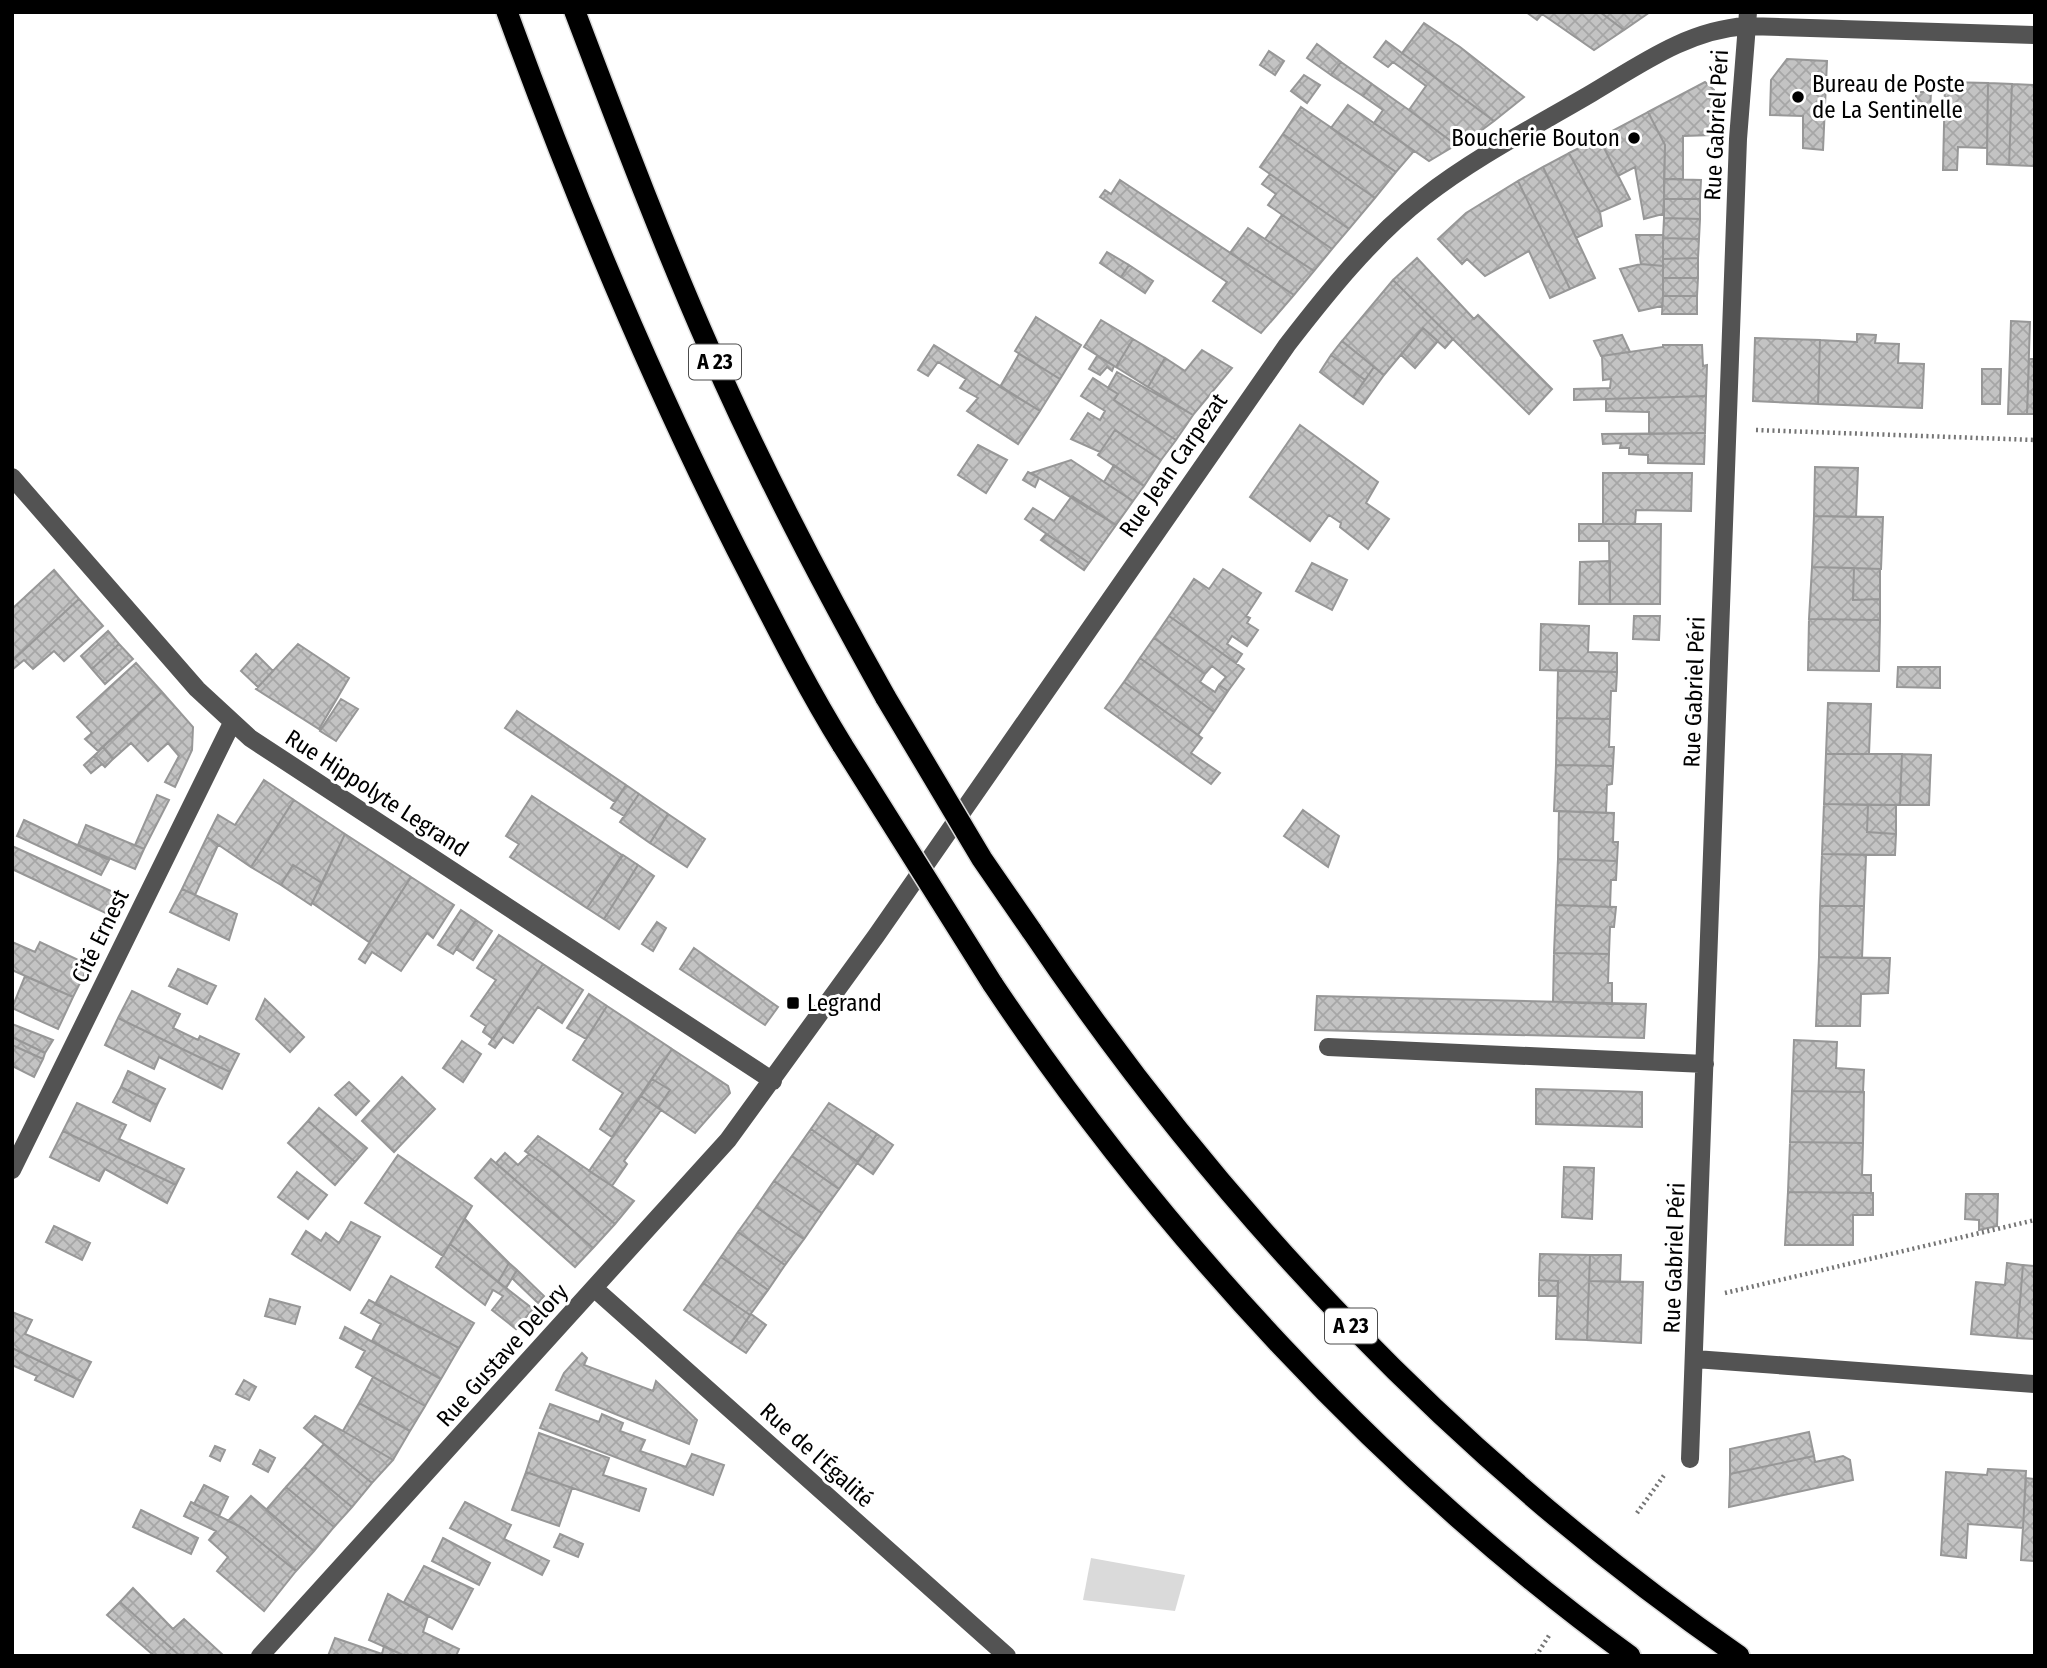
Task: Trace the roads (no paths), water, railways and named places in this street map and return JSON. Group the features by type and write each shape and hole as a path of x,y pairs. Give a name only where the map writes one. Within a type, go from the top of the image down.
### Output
{"highway":[{"name":"A 23","path":"507,12 607,268 671,414 779,631 844,746 992,983 1037,1049 1135,1176 1233,1292 1355,1420 1532,1580 1630,1656"},
{"name":"A 23","path":"575,12 646,198 709,349 817,571 886,698 969,839 1031,930 1152,1099 1309,1282 1367,1342 1452,1425 1578,1536 1670,1608 1739,1656"}],"street":[{"name":"Rue Jean Carpezat","path":"773,1081 1271,368 1342,277 1396,221 1452,177 1685,40 1747,19 2035,36"},
{"name":"Rue Gabriel Péri","path":"1689,1459 1695,1359 1738,139 1747,19"},
{"name":"Rue Hippolyte Legrand","path":"12,477 197,689 232,723 275,755 773,1081"},
{"name":"Cité Ernest","path":"12,1170 232,723"},
{"path":"1328,1047 1705,1064"},
{"name":"Rue Gustave Delory","path":"260,1656 728,1140 773,1081"},
{"name":"Rue de l'Égalité","path":"595,1289 1007,1656"},
{"name":"Rue Gabriel Péri","path":"1695,1359 2035,1384"}],"place":[{"name":"Bureau de Poste de La Sentinelle","path":"1798,97"},
{"name":"Boucherie Bouton","path":"1634,138"},
{"name":"Legrand","path":"793,1003"}]}
